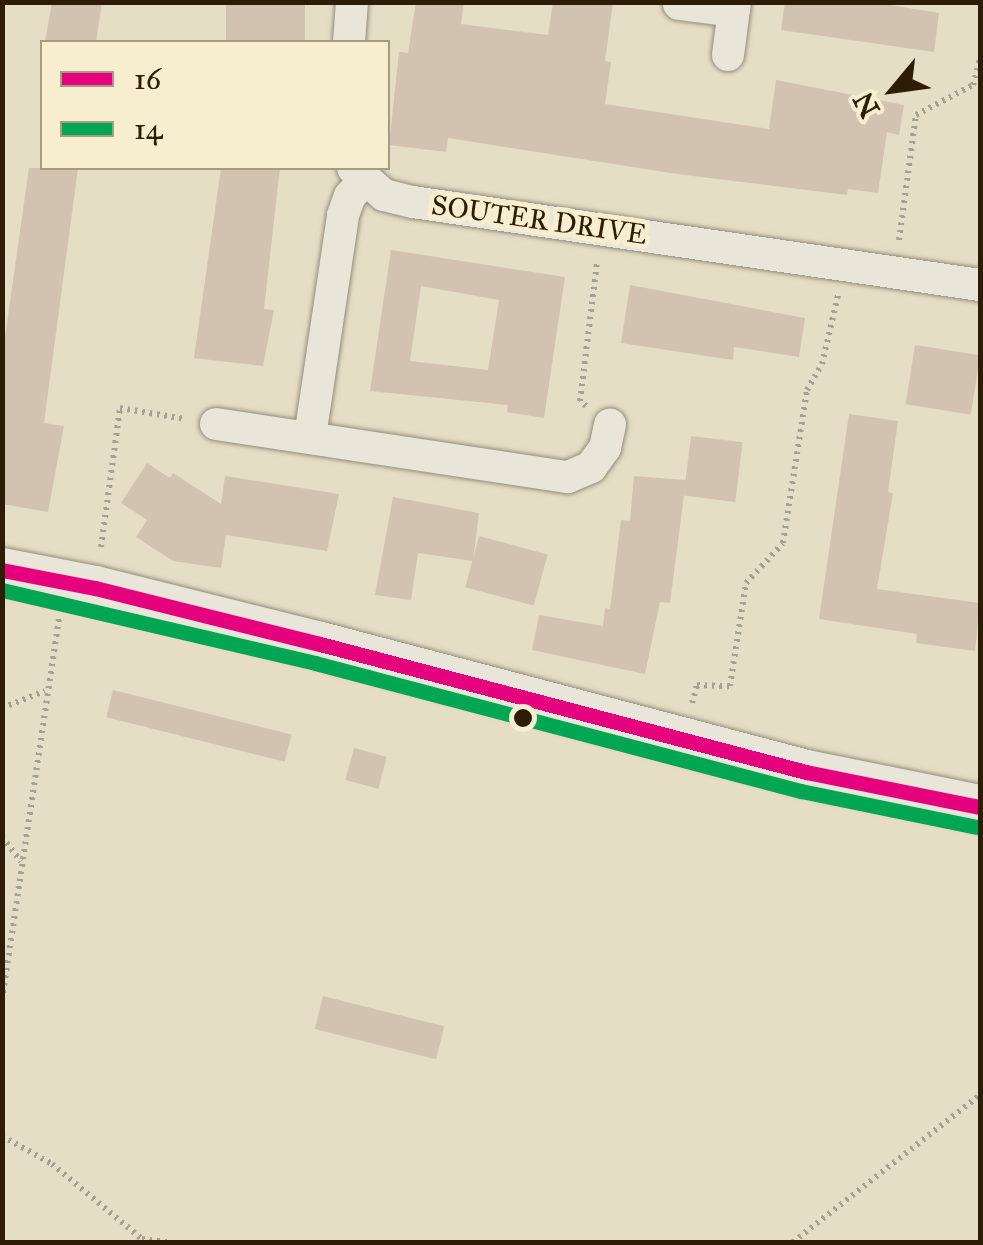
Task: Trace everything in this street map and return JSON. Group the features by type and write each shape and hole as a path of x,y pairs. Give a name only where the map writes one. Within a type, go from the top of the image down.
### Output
{"main road":[{"path":"2,570 81,585 681,742 980,807"}],"street":[{"path":"348,40 352,2"},
{"path":"680,4 735,7 728,54"},
{"name":"SOUTER DRIVE","path":"310,438 343,214 359,174 384,195 414,202 980,285"},
{"path":"216,424 568,478 590,468 605,448 610,425"}],"path":[{"path":"894,272 916,115 974,85 980,58"},
{"path":"601,229 580,401 610,425"},
{"path":"681,742 697,684 730,686 746,583 783,544 806,390 822,364 845,264"},
{"path":"2,1000 46,690 81,585 120,408 216,424"},
{"path":"2,708 46,690"},
{"path":"2,837 22,862"},
{"path":"793,1242 980,1095"},
{"path":"2,1136 52,1164 142,1239 167,1242"}],"building":[{"path":"52,2 102,2 96,40 45,40"},
{"path":"226,2 305,2 305,40 226,40"},
{"path":"416,2 464,2 461,24 548,35 553,2 613,2 605,61 611,62 605,104 769,129 776,80 904,105 899,135 887,132 878,193 848,189 847,195 677,174 448,138 446,152 390,145 399,52 408,53"},
{"path":"785,2 872,2 939,13 934,52 781,30"},
{"path":"29,168 78,170 44,423 64,426 48,512 2,504 2,358"},
{"path":"221,170 280,170 264,309 274,310 263,366 194,358"},
{"path":"391,250 565,277 544,418 507,412 508,405 370,391","holes":["421,286 499,300 488,370 410,361"]},
{"path":"630,285 805,318 799,357 734,347 733,360 621,343"},
{"path":"915,345 980,355 971,415 906,404"},
{"path":"849,414 898,421 888,492 893,493 877,589 980,603 975,651 916,643 917,634 819,619"},
{"path":"691,436 743,442 735,502 684,496"},
{"path":"147,463 170,478 173,473 221,504 225,476 339,494 327,551 226,535 221,568 173,561 136,537 147,520 121,503"},
{"path":"634,476 686,480 670,603 660,602 645,674 532,650 539,615 603,626 605,608 610,609 621,520 630,521"},
{"path":"393,497 479,513 473,561 418,553 411,600 375,595"},
{"path":"479,536 548,554 534,606 465,587"},
{"path":"113,690 292,735 285,762 106,717"},
{"path":"354,748 387,757 378,789 345,780"},
{"path":"323,996 444,1026 436,1059 315,1029"}],"transit line":[{"name":"16","path":"2,570 95,588 320,644 806,772 980,807"},
{"name":"14","path":"2,590 315,663 801,791 976,827"}]}
